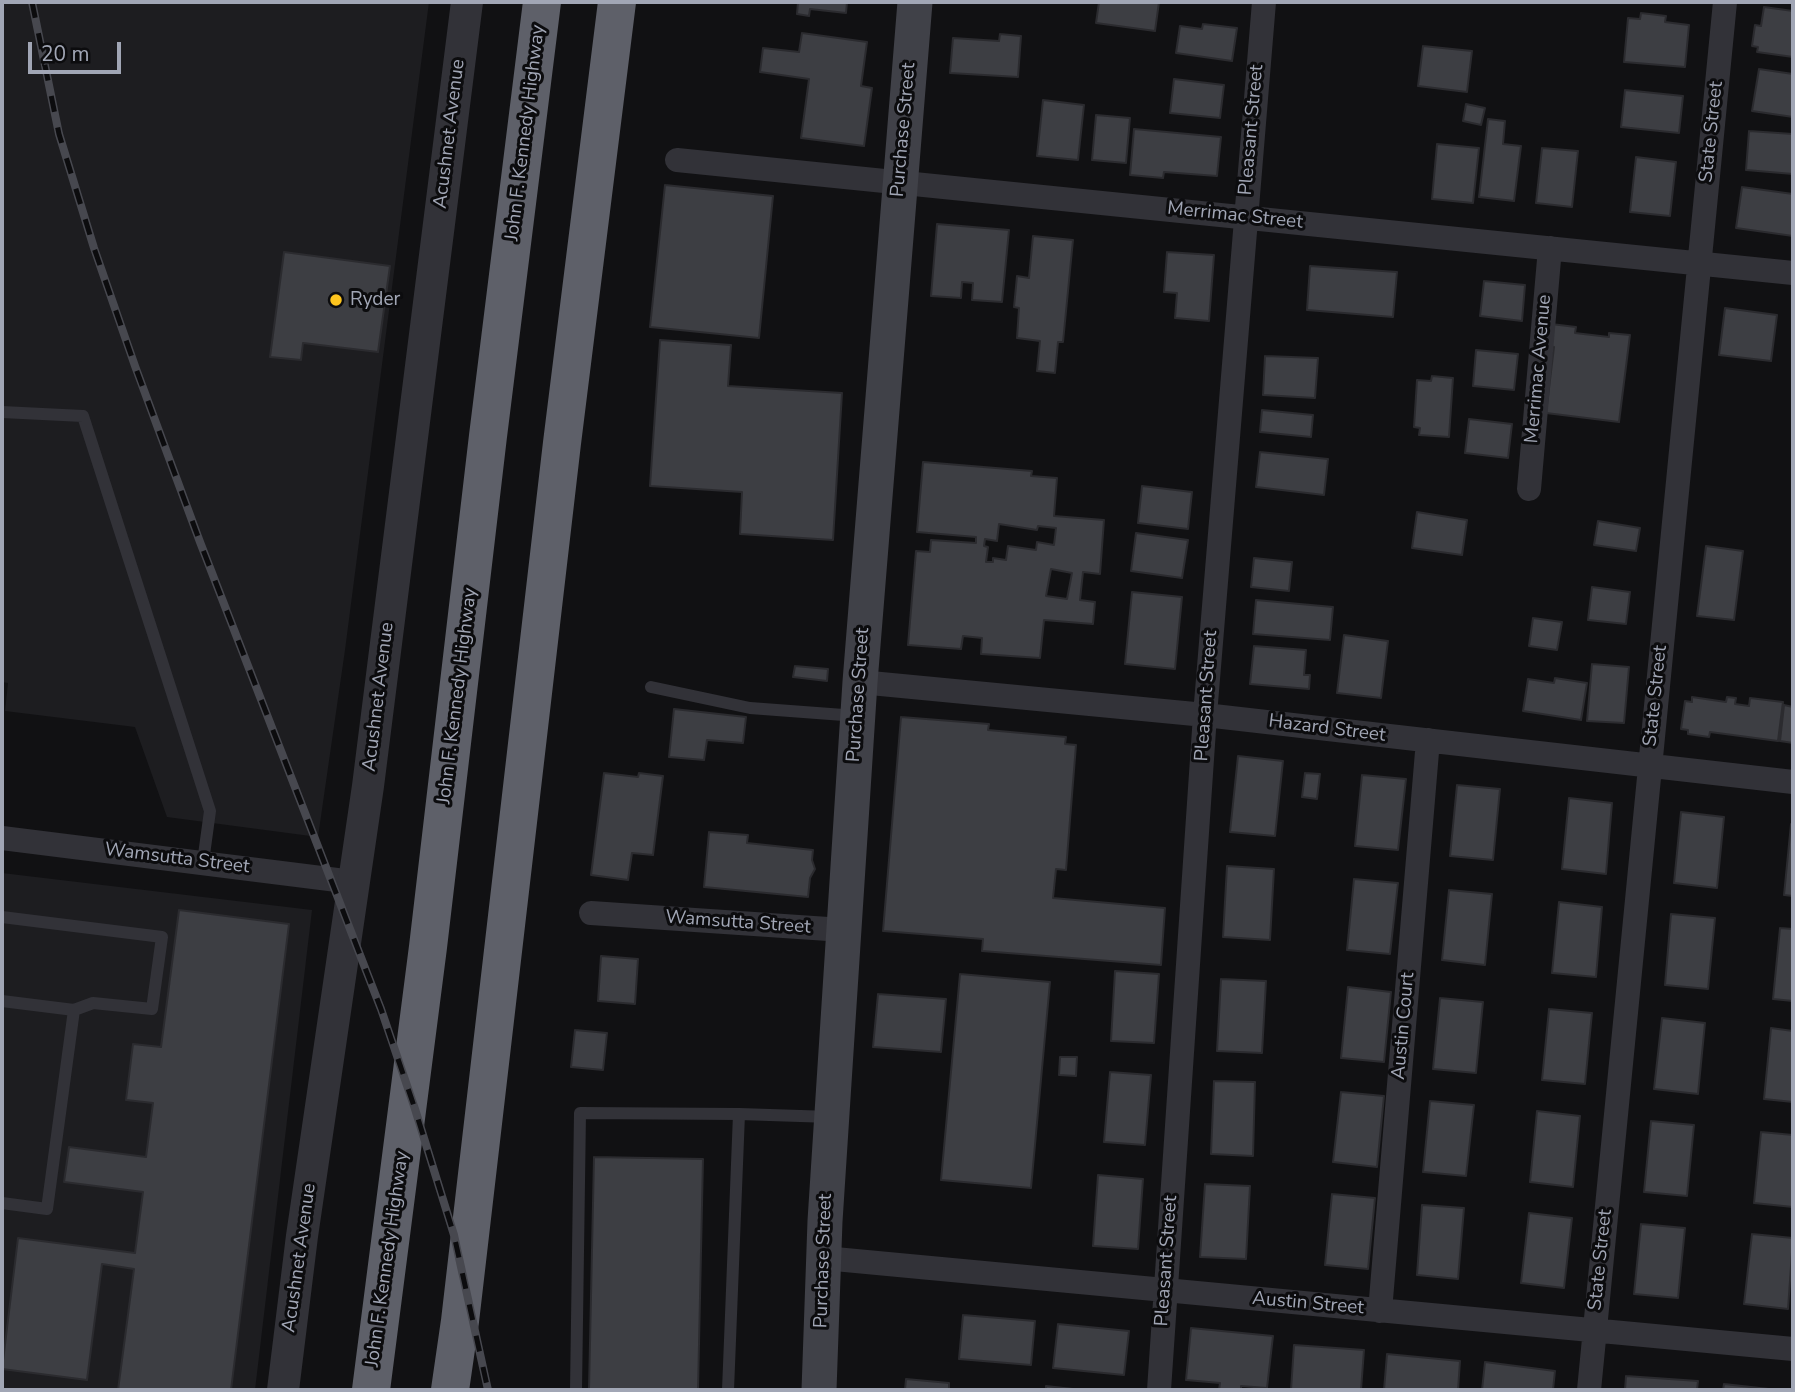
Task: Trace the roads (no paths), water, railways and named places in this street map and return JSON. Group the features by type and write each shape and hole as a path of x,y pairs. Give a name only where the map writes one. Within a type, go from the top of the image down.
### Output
{"highway":[{"name":"John F. Kennedy Highway","path":"371,1390 430,933 489,423 542,2"},
{"path":"450,1390 560,457 617,2"}],"main road":[{"name":"Purchase Street","path":"819,1390 831,1117 860,682 915,2"}],"street":[{"name":"Acushnet Avenue","path":"283,1390 302,1236 368,786 467,2"},
{"name":"Pleasant Street","path":"1159,1390 1205,715 1264,2"},
{"name":"State Street","path":"1589,1390 1725,2"},
{"name":"Merrimac Street","path":"677,160 1793,273"},
{"name":"Merrimac Avenue","path":"1529,489 1550,248"},
{"name":"Hazard Street","path":"860,682 1205,715 1793,782"},
{"name":"Austin Court","path":"1380,1311 1428,740"},
{"name":"Wamsutta Street","path":"2,838 353,882"},
{"name":"Wamsutta Street","path":"591,913 843,930"},
{"name":"Austin Street","path":"824,1258 1793,1349"}],"lane":[{"path":"2,412 83,416 210,811 203,862"},
{"path":"651,687 750,708 858,716"},
{"path":"2,918 162,937 152,1009 93,1003 74,1010 2,1001"},
{"path":"2,1203 47,1209 74,1010"},
{"path":"576,1390 580,1112 831,1117"},
{"path":"728,1390 739,1114"}],"railway":[{"path":"32,2 59,134 94,248 200,542 381,1009 415,1109 454,1235 488,1390"}],"place":[{"name":"Ryder","path":"336,300"}]}
